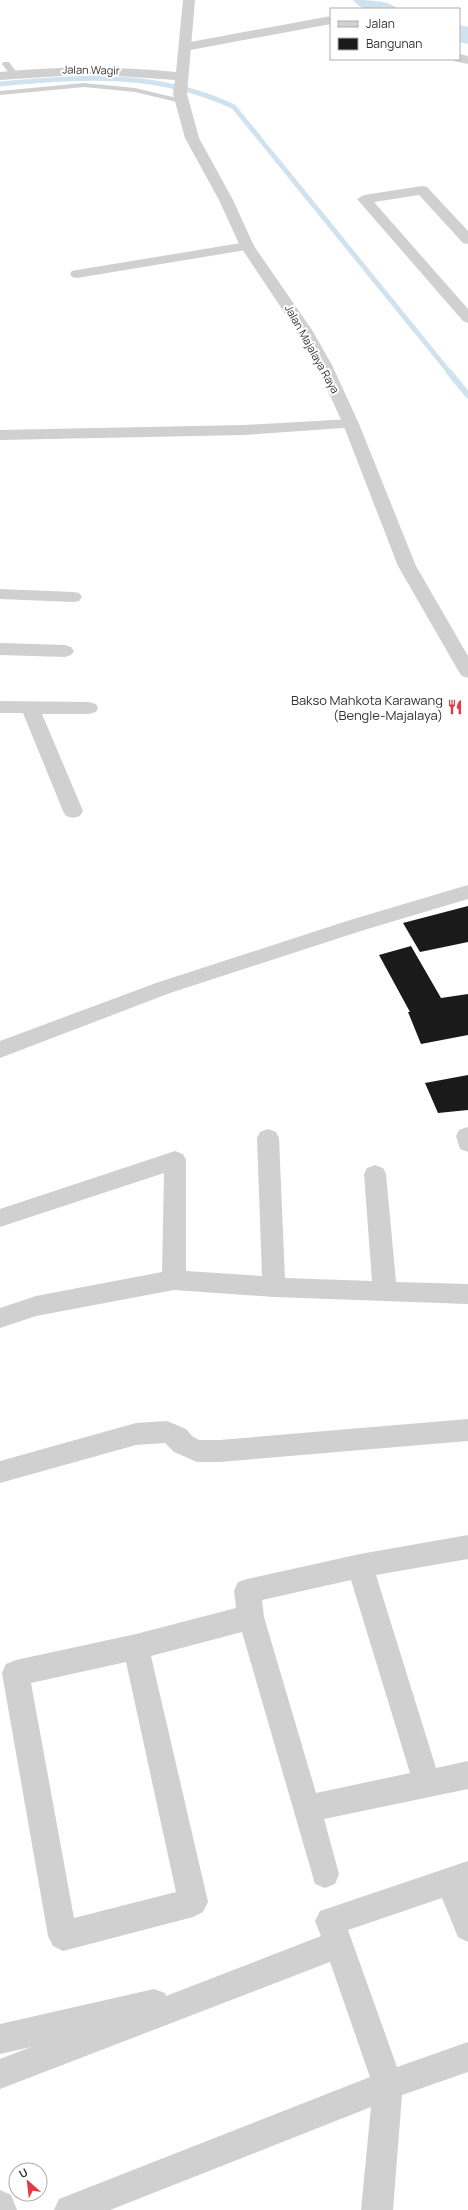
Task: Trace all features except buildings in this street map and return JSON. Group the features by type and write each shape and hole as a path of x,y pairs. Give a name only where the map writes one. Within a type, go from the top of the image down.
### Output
{"street":[{"name":"Jalan Majalaya Raya","path":"189,0 181,88 192,138 226,200 247,246 304,330 324,365 351,424 407,566 468,672"},
{"path":"185,47 330,20"},
{"name":"Jalan Wagir","path":"7,71 102,69 181,88"},
{"path":"468,240 422,190 364,199 468,318"},
{"path":"77,274 247,246"},
{"path":"0,435 222,431 351,424"},
{"path":"0,594 73,597"},
{"path":"0,649 65,651"},
{"path":"0,708 89,708"},
{"path":"30,708 73,811"},
{"path":"0,1050 163,988 357,925 468,892"},
{"path":"268,1138 274,1286"},
{"path":"0,1218 175,1160 174,1280"},
{"path":"375,1174 385,1290"},
{"path":"0,1318 36,1306 174,1280 274,1286 468,1294"},
{"path":"0,1472 136,1434 167,1432 177,1436 183,1444 197,1451 219,1451 468,1430"},
{"path":"325,1874 251,1617 247,1591 360,1566 468,1548"},
{"path":"360,1566 427,1784"},
{"path":"136,1647 193,1902 63,1936 16,1673 136,1647 251,1617"},
{"path":"307,1809 468,1775"},
{"path":"377,2210 388,2085 330,1920 459,1878 468,1928"},
{"path":"0,2074 233,1986 338,1944"},
{"path":"0,2038 233,1986"},
{"path":"70,2210 388,2085 468,2057"},
{"path":"0,2206 1,2210"}],"lane":[{"path":"0,94 84,85 128,89 181,88"}],"waterway":[{"path":"366,0 383,8"},
{"path":"460,33 468,36"},
{"path":"0,84 60,79 119,79 177,87 206,95 234,107 450,373"},
{"path":"449,372 468,395"}],"place":[{"name":"Bakso Mahkota Karawang (Bengle-Majalaya)","path":"455,707"}]}
